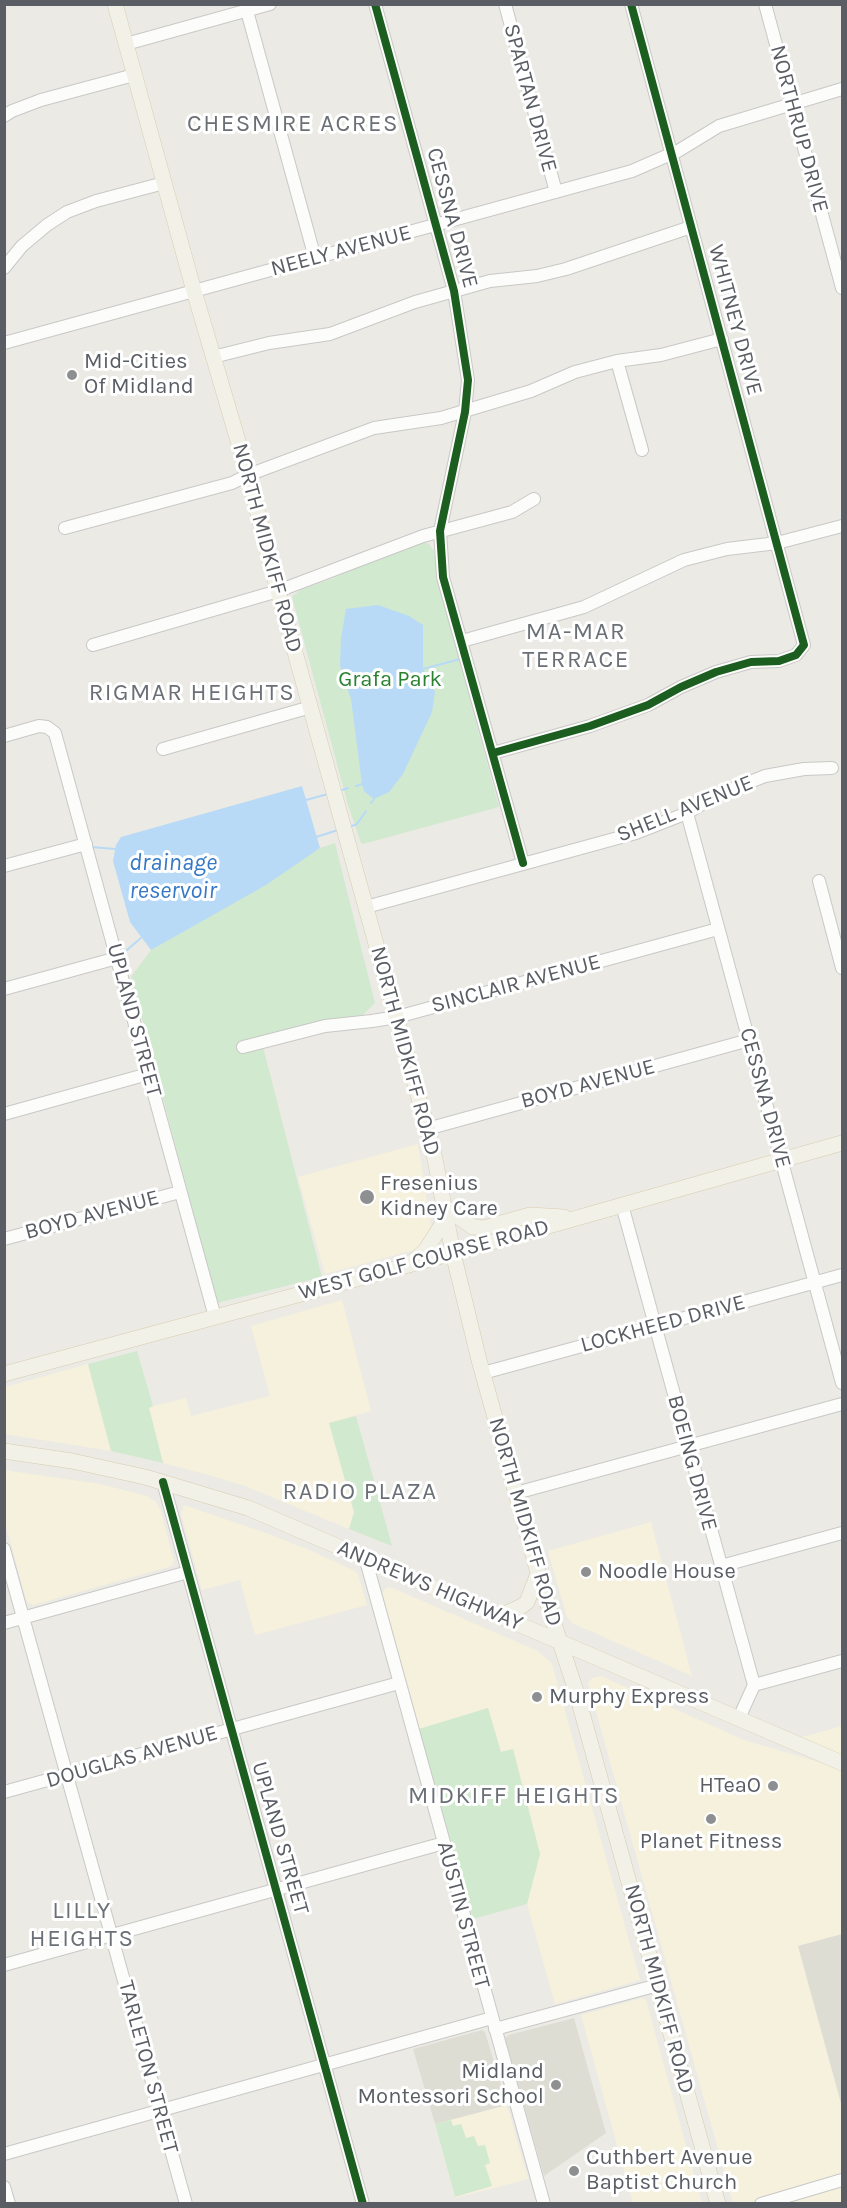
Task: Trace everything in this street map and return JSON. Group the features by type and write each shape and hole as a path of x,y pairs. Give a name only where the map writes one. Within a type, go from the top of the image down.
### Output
{"main road":[{"name":"NORTH MIDKIFF ROAD","path":"115,4 194,291 248,475 433,1149 453,1253 538,1574 576,1691 718,2204"},
{"name":"WEST GOLF COURSE ROAD","path":"4,1374 453,1253 843,1143"},
{"path":"409,1265 425,1251 444,1212 473,1227 484,1228 530,1215 576,1218"},
{"path":"4,1446 27,1454"},
{"name":"ANDREWS HIGHWAY","path":"4,1451 108,1468 248,1508 843,1762"},
{"path":"500,1616 527,1602 538,1574"}],"street":[{"path":"126,44 270,4"},
{"name":"CESSNA DRIVE","path":"375,4 454,291 468,380 465,412 441,531 443,577 523,863"},
{"name":"SPARTAN DRIVE","path":"505,4 556,192"},
{"name":"WHITNEY DRIVE","path":"493,753 590,726 648,705 716,672 751,662 779,661 796,655 804,645 631,4"},
{"name":"NORTHRUP DRIVE","path":"765,4 843,288"},
{"path":"247,11 315,258"},
{"path":"4,116 41,100 134,75"},
{"name":"NEELY AVENUE","path":"4,343 632,171 678,151 719,126 843,90"},
{"path":"4,268 22,246 67,212 96,201 164,183"},
{"path":"213,357 269,343 330,334 415,302 490,281 537,276 566,269 691,227"},
{"path":"66,528 232,483 374,428 465,412 531,391 575,372 617,361 661,355 722,339"},
{"path":"617,361 642,450"},
{"path":"93,645 278,591 399,545 512,512 534,499"},
{"path":"462,641 584,607 684,560 727,549 777,543 843,526"},
{"path":"163,749 311,707"},
{"name":"UPLAND STREET","path":"6,732 39,726 47,727 55,733 215,1317"},
{"name":"SHELL AVENUE","path":"366,907 636,833 687,813 715,796 765,776 804,769 832,768"},
{"name":"CESSNA DRIVE","path":"687,813 843,1383"},
{"path":"4,866 86,844"},
{"path":"819,881 843,968"},
{"name":"SINCLAIR AVENUE","path":"243,1047 325,1026 372,1022 397,1017 718,929"},
{"path":"4,989 117,958"},
{"name":"BOYD AVENUE","path":"427,1128 749,1040"},
{"path":"4,1114 148,1074"},
{"name":"BOYD AVENUE","path":"4,1239 180,1191"},
{"name":"BOEING DRIVE","path":"622,1205 754,1685"},
{"name":"LOCKHEED DRIVE","path":"483,1373 843,1275"},
{"path":"516,1493 843,1404"},
{"name":"UPLAND STREET","path":"163,1482 363,2204"},
{"path":"721,1566 843,1533"},
{"name":"TARLETON STREET","path":"4,1549 186,2204"},
{"name":"AUSTIN STREET","path":"364,1557 544,2204"},
{"path":"4,1623 188,1572"},
{"path":"739,1718 754,1685 843,1661"},
{"name":"DOUGLAS AVENUE","path":"4,1792 399,1683"},
{"path":"4,1965 444,1843"},
{"path":"4,2154 324,2065 658,1985"},
{"path":"761,2204 843,2180"},
{"path":"4,2187 9,2204"}],"shaded area":[{"path":"418,1144 432,1234 425,1247 325,1274 298,1177"},
{"path":"342,1300 371,1411 329,1423 354,1512 349,1529 245,1486 163,1463 149,1407 186,1398 191,1416 270,1396 251,1326"},
{"path":"88,1364 111,1451 5,1434 5,1387"},
{"path":"4,1470 100,1484 147,1496 156,1502 161,1512 174,1561 172,1566 33,1605 27,1602 5,1523"},
{"path":"184,1505 263,1532 355,1571 367,1605 255,1635 240,1580 202,1590 181,1514"},
{"path":"651,1522 692,1676 572,1623 567,1617 548,1551"},
{"path":"390,1587 538,1651 552,1664 640,1980 555,2004 527,1904 540,1854 513,1749 501,1752 488,1708 419,1729 382,1593"},
{"path":"601,1676 744,1740 842,1769 842,2203 733,2203 588,1683 592,1678"},
{"path":"842,1726 842,1760 796,1739"},
{"path":"842,1934 842,2107 798,1946"},
{"path":"642,1998 646,2000 702,2203 633,2203 581,2015"},
{"name":"Midland Montessori School","path":"574,2018 606,2133 544,2176 505,2038"},
{"name":"Midland Montessori School","path":"482,2030 485,2032 507,2105 435,2124 413,2049"},
{"path":"507,2105 528,2179 455,2198 435,2124"}],"green space":[{"name":"Grafa Park","path":"424,542 429,544 434,551 441,593 499,807 363,844 348,805 292,597 300,590 377,558"},
{"path":"335,843 375,1003 363,1015 321,1022 261,1039 322,1277 217,1303 131,977 151,950 320,848"},
{"path":"137,1351 153,1406 149,1408 163,1463 111,1451 88,1364"},
{"path":"356,1416 392,1546 349,1529 354,1512 329,1423"},
{"path":"488,1708 501,1752 513,1749 540,1854 527,1904 473,1919 419,1729"},
{"path":"451,2120 453,2126 461,2124 466,2138 474,2136 478,2146 485,2145 490,2163 485,2165 492,2186 455,2197 435,2124"}],"water":[{"path":"378,605 409,616 423,625 423,669 435,692 432,712 403,774 389,792 374,799 364,791 362,784 351,699 340,666 341,638 346,609"},
{"name":"drainage reservoir","path":"302,786 320,848 266,885 151,950 130,922 113,861 116,845 121,837"}],"waterway":[{"path":"423,669 460,659"},
{"path":"356,786 362,784"},
{"path":"342,790 348,788"},
{"path":"306,800 328,794"},
{"path":"371,803 374,799"},
{"path":"352,826 357,824 366,811"},
{"path":"316,837 338,830"},
{"path":"92,847 115,849"},
{"path":"121,955 141,938"}],"cycle path":[{"path":"375,4 454,291 468,380 465,412 440,531 443,577 523,863"},
{"path":"493,753 590,726 648,705 716,672 751,662 779,661 796,655 804,645 631,4"},
{"path":"163,1482 363,2204"}],"place":[{"name":"Mid-Cities Of Midland","path":"72,375"},
{"name":"Fresenius Kidney Care","path":"367,1197"},
{"name":"Noodle House","path":"586,1572"},
{"name":"Murphy Express","path":"537,1697"},
{"name":"HTeaO","path":"773,1786"},
{"name":"Planet Fitness","path":"711,1819"},
{"name":"Midland Montessori School","path":"556,2085"},
{"name":"Cuthbert Avenue Baptist Church","path":"574,2171"}],"district":[{"name":"CHESMIRE ACRES","path":"293,124"},
{"name":"MA-MAR TERRACE","path":"576,646"},
{"name":"RIGMAR HEIGHTS","path":"192,693"},
{"name":"RADIO PLAZA","path":"360,1492"},
{"name":"MIDKIFF HEIGHTS","path":"514,1796"},
{"name":"LILLY HEIGHTS","path":"82,1925"}]}
